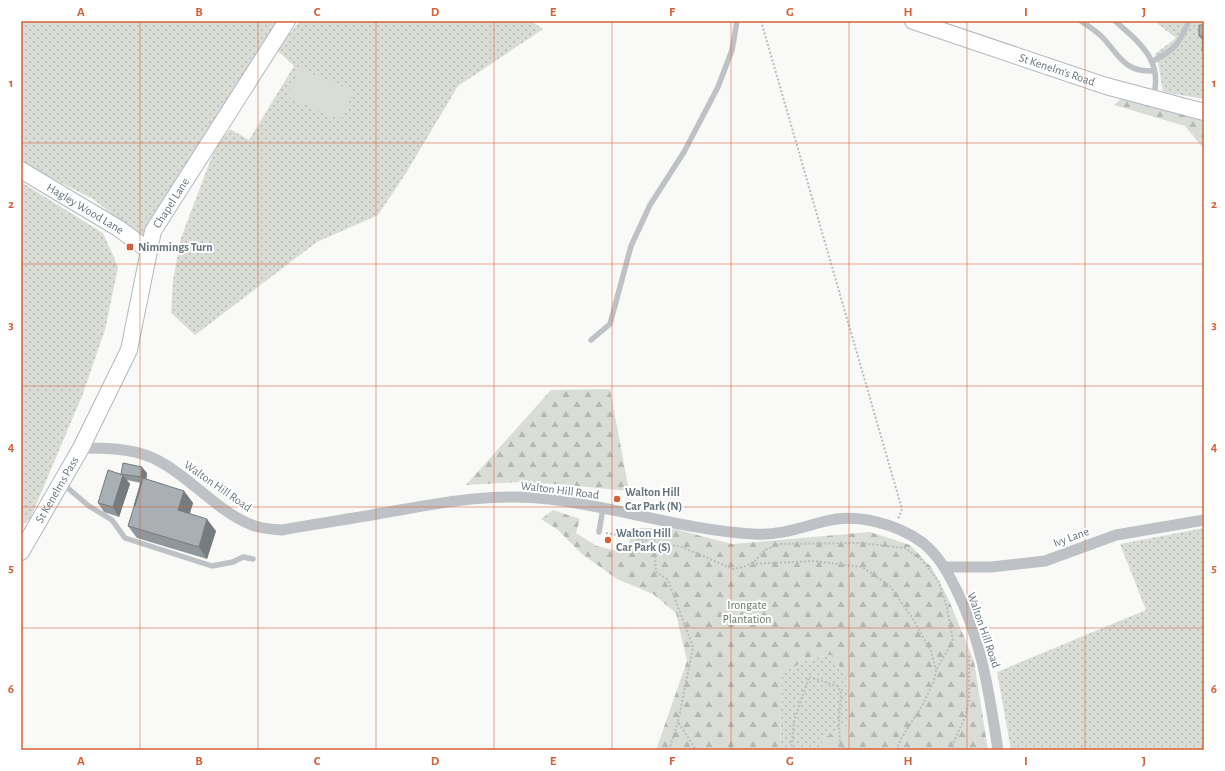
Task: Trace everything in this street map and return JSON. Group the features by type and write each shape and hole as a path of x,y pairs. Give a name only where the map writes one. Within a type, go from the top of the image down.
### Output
{"street":[{"name":"Chapel Lane","path":"81,448 128,350 146,272 148,250 153,231 287,21"},
{"name":"St Kenelm's Road","path":"913,21 1106,86 1204,112"},
{"name":"Hagley Wood Lane","path":"21,170 118,228 148,250"},
{"name":"Walton Hill Road","path":"81,448 121,449 153,458 169,467 240,519 263,528 282,530 454,501 501,497 548,499 603,508 658,520 755,535 800,529 828,520 848,518 867,520 895,528 910,534 924,544 945,567 967,612 982,657 998,750"},
{"name":"St Kenelms Pass","path":"21,552 81,448"},
{"name":"Ivy Lane","path":"945,567 991,567 1045,561 1116,535 1204,520"}],"lane":[{"path":"591,340 610,324 631,246 650,205 684,152 718,87 732,50 737,21"},
{"path":"1081,21 1103,37 1125,64 1138,71 1154,71"},
{"path":"1115,21 1142,45 1153,61 1155,86 1152,98"},
{"path":"1153,61 1171,51 1182,37 1189,21"},
{"path":"61,482 96,506 112,520 125,538 212,566 233,562 243,557 253,559"},
{"path":"599,532 603,508"}],"path":[{"path":"761,21 902,509 895,528"},
{"path":"658,520 654,542 656,572 668,580 693,647 678,722 669,750"},
{"path":"599,532 682,547 733,569 754,562 765,550 779,544 860,543 905,548 922,560 939,582 947,608 953,641 936,670 934,681 922,706 902,737 896,750"},
{"path":"749,564 814,561 862,567 890,586 913,619 932,651 936,670"},
{"path":"950,750 966,715 969,699 970,666 968,651"},
{"path":"791,750 794,721 810,677 837,686 841,691 839,721 840,744 847,750"},
{"path":"678,722 696,750"}],"green space":[{"path":"21,21 293,21 145,240 93,199 32,168 21,159"},
{"path":"300,21 531,21 543,29 458,86 406,173 378,215 317,242 195,335 171,313 173,280 181,238 215,148 230,129 249,140 294,66 277,50"},
{"path":"1154,21 1204,21 1204,99 1163,92 1158,62 1155,54 1176,38"},
{"path":"299,68 353,91 341,120 287,97"},
{"path":"1123,97 1204,119 1204,149 1185,126 1114,105"},
{"path":"21,182 103,233 118,267 105,330 82,396 30,519 21,526"},
{"path":"610,389 629,491 520,482 466,485 551,390"},
{"name":"Irongate Plantation","path":"553,510 580,519 576,533 597,546 626,553 633,528 671,528 732,544 870,532 910,545 932,568 948,598 974,661 988,750 822,750 822,739 849,725 846,675 831,655 808,659 782,673 780,750 656,750 687,661 676,613 653,594 617,579 582,554 557,529 541,519"},
{"path":"1204,528 1204,750 1011,750 997,672 1146,610 1120,544"},
{"path":"831,655 846,675 849,725 823,739 822,750 780,750 782,672 808,659"}],"building":[{"path":"1199,25 1204,25 1204,51 1202,51 1203,36 1199,36"},
{"path":"123,463 142,467 141,477 121,474"},
{"path":"108,470 123,475 113,507 98,503"},
{"path":"143,478 184,491 178,510 207,519 199,547 128,526"},
{"path":"141,482 142,482 134,506"}],"place":[{"name":"Nimmings Turn","path":"130,247"},
{"name":"Walton Hill Car Park (N)","path":"617,499"},
{"name":"Walton Hill Car Park (S)","path":"608,540"}]}
